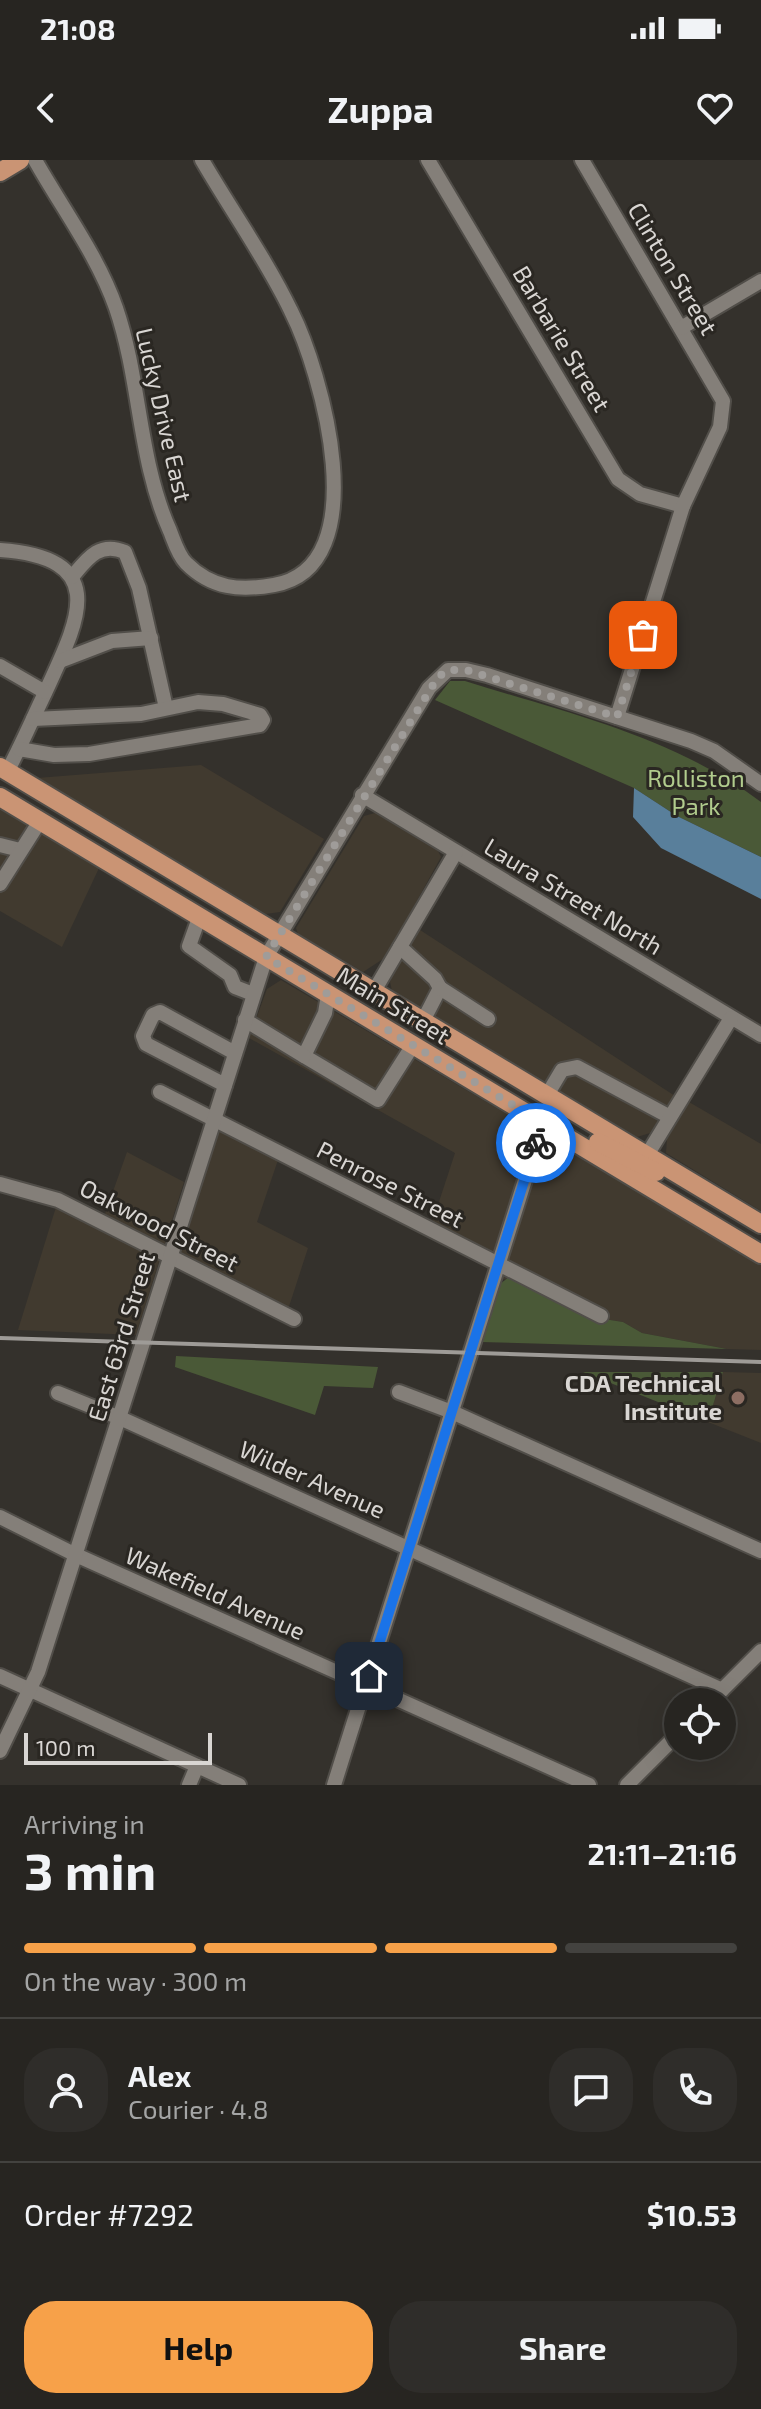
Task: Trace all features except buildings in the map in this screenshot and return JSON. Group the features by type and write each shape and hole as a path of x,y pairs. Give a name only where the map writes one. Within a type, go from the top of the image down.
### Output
{"main road":[{"name":"Main Street","path":"4,770 761,1224"},
{"name":"Main Street","path":"0,797 761,1254"},
{"path":"543,1123 561,1121 632,1162 711,1194"}],"street":[{"name":"Lucky Drive East","path":"35,160 115,306 131,366 151,482 182,558 208,580 242,591 282,584 306,568 326,543 334,518 325,411 292,312 202,160"},
{"name":"Barbarie Street","path":"428,160 618,479 640,494 683,506"},
{"name":"Clinton Street","path":"582,160 723,401 720,427 683,506"},
{"path":"681,328 761,281"},
{"path":"683,506 617,717 714,751 761,784"},
{"path":"72,577 94,551 115,547 125,552 132,562 166,708"},
{"path":"0,550 55,560 72,577 77,590 78,613 60,661 19,749 4,770"},
{"path":"60,661 112,641 151,638"},
{"path":"0,666 45,692"},
{"name":"East 63rd Street","path":"0,1751 38,1672 253,994 266,957 279,934 429,688 448,670 487,675 617,717"},
{"path":"19,749 54,755 89,754 249,727 263,720 260,715 223,704 198,702 141,714 33,719"},
{"name":"Laura Street North","path":"362,795 761,1035"},
{"path":"0,884 40,821"},
{"path":"0,845 20,850"},
{"path":"374,991 456,852"},
{"path":"199,918 189,946 230,975 235,987 253,994"},
{"path":"400,947 435,979 440,988 488,1019"},
{"path":"423,1021 440,988"},
{"path":"304,1056 325,1013 328,995"},
{"path":"225,1085 146,1044 143,1036 153,1015 160,1012 235,1053"},
{"path":"647,1155 731,1018"},
{"path":"245,1020 378,1100 413,1045"},
{"path":"547,1095 562,1070 577,1067 670,1117"},
{"name":"Penrose Street","path":"160,1092 601,1316"},
{"path":"334,1785 543,1123"},
{"name":"Oakwood Street","path":"0,1184 58,1200 294,1319"},
{"path":"399,1392 452,1412 761,1551"},
{"name":"Wilder Avenue","path":"58,1393 120,1418 718,1688"},
{"name":"Wakefield Avenue","path":"0,1517 76,1555 589,1785"},
{"path":"724,1688 761,1651"},
{"path":"0,1676 239,1785"},
{"path":"627,1785 664,1748"},
{"path":"189,1785 197,1766"}],"shaded area":[{"path":"201,765 324,839 280,912 266,914 37,778"},
{"path":"0,809 99,868 62,947 0,911"},
{"path":"375,813 438,851 441,857 386,957 363,972 298,934 296,928 364,816"},
{"path":"417,928 675,1096 650,1133 637,1137 392,991 390,982 396,966"},
{"path":"281,980 761,1265 761,1350 727,1349 642,1333 623,1322 591,1317 504,1279 500,1284 494,1254 432,1223 455,1153 249,1038 267,989"},
{"path":"689,1102 761,1144 761,1211 666,1153 667,1139"},
{"path":"219,1131 278,1160 257,1222 308,1248 284,1322 176,1266"},
{"path":"127,1152 184,1182 136,1335 18,1330 56,1207 100,1228"},
{"name":"CDA Technical Institute","path":"723,1372 761,1373 761,1443 708,1422"}],"green space":[{"name":"Rolliston Park","path":"450,681 465,681 619,729 692,760 727,779 761,802 761,857 677,816 634,788 435,700"},
{"path":"509,1277 591,1317 623,1322 642,1333 727,1349 481,1342 500,1284"},
{"path":"176,1356 378,1367 373,1388 324,1386 315,1415 175,1367"},
{"path":"583,1372 723,1372 708,1422"}],"water":[{"path":"634,788 677,816 761,857 761,899 661,848 633,817"}],"railway":[{"path":"0,1338 761,1362"}],"way so far":[{"path":"536,1143 543,1123 266,957 362,795 438,677 448,670 466,670 617,717 643,635"}],"place":[{"name":"CDA Technical Institute","path":"738,1398"}],"route":[{"path":"369,1676 536,1143"}]}
